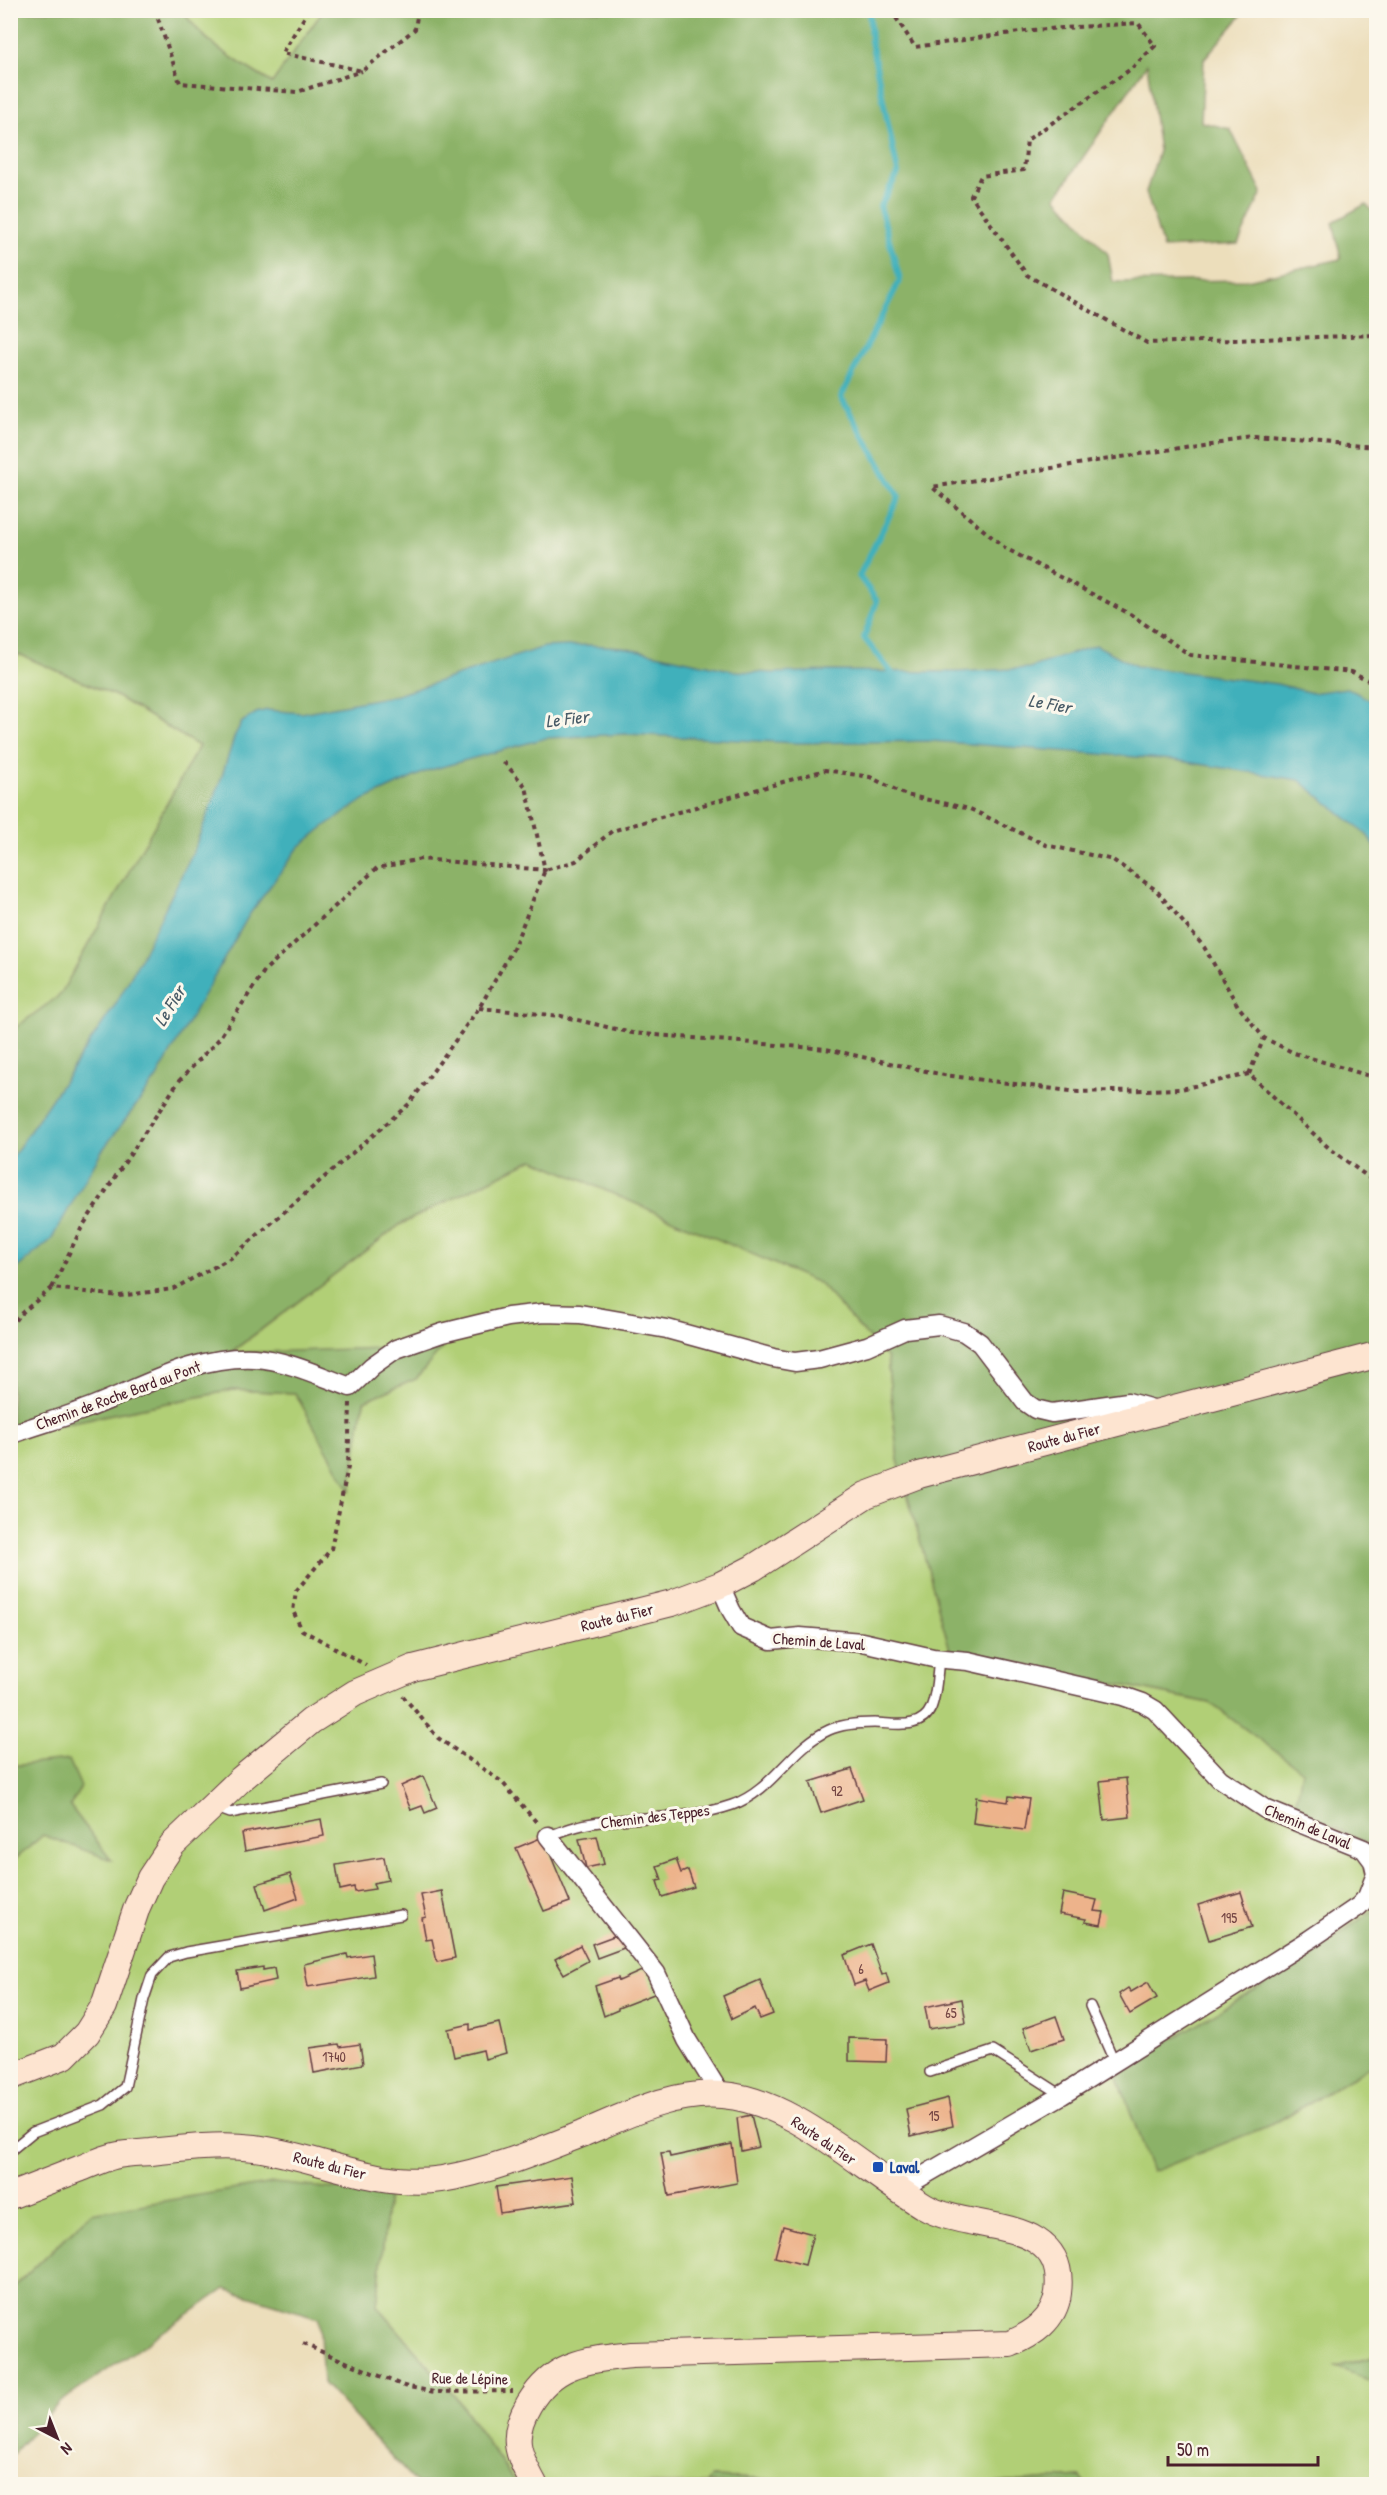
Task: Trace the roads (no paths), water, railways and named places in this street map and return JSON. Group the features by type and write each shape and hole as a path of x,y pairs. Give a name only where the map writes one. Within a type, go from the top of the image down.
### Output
{"main road":[{"name":"Route du Fier","path":"10,2078 64,2056 87,2033 104,2006 137,1907 150,1878 172,1845 212,1806 311,1721 355,1693 413,1668 672,1603 753,1568 866,1496 919,1474 1377,1355"},
{"name":"Route du Fier","path":"10,2196 113,2156 211,2146 255,2148 385,2179 420,2182 442,2179 482,2171 553,2146 658,2102 689,2096 721,2094 752,2100 795,2120 897,2191 935,2213 1008,2228 1030,2236 1044,2247 1055,2262 1060,2278 1057,2301 1046,2321 1031,2334 1010,2344 632,2355 588,2360 560,2371 537,2391 519,2421 516,2445 524,2467 534,2484"}],"street":[{"name":"Chemin de Roche Bard au Pont","path":"10,1435 80,1412 150,1381 205,1363 253,1358 276,1362 350,1387 372,1366 396,1349 442,1333 508,1317 543,1313 580,1314 667,1329 795,1362 819,1359 867,1346 905,1329 939,1325 964,1332 980,1343 1025,1402 1035,1409 1052,1413 1128,1402 1162,1411"},
{"name":"Chemin de Laval","path":"720,1584 741,1627 771,1640 800,1637 862,1642 939,1658 968,1660 1123,1696 1143,1703 1155,1710 1220,1779 1265,1809 1364,1850 1373,1862 1376,1874 1367,1897 1359,1906 1309,1940 1062,2095 897,2191"},
{"path":"548,1836 657,1973 687,2040 721,2094"}],"lane":[{"name":"Chemin des Teppes","path":"548,1836 586,1824 696,1814 733,1805 762,1789 801,1749 829,1730 855,1724 876,1723 904,1726 920,1720 930,1711 934,1698 939,1658"},
{"path":"212,1806 230,1813 381,1784"},
{"path":"10,2151 33,2132 103,2105 125,2087 144,1999 152,1975 169,1957 186,1952 401,1915"},
{"path":"1090,2007 1114,2061"},
{"path":"930,2072 993,2051 1062,2095"}],"water":[{"name":"Le Fier","path":"588,645 623,647 735,671 774,673 957,672 1029,668 1096,645 1136,666 1277,684 1312,693 1347,688 1376,703 1376,848 1367,835 1299,780 1174,760 931,741 797,743 626,734 546,738 427,771 364,800 299,847 249,915 156,1079 101,1152 51,1240 11,1273 11,1159 115,1005 133,973 193,852 219,785 235,735 242,722 256,713 267,710 301,713 397,695 544,647"}],"waterway":[{"path":"869,10 871,41 898,173 880,206 900,280 841,397 899,497 859,576 877,601 864,638 895,677"}],"place":[{"name":"Laval","path":"878,2167"}]}
